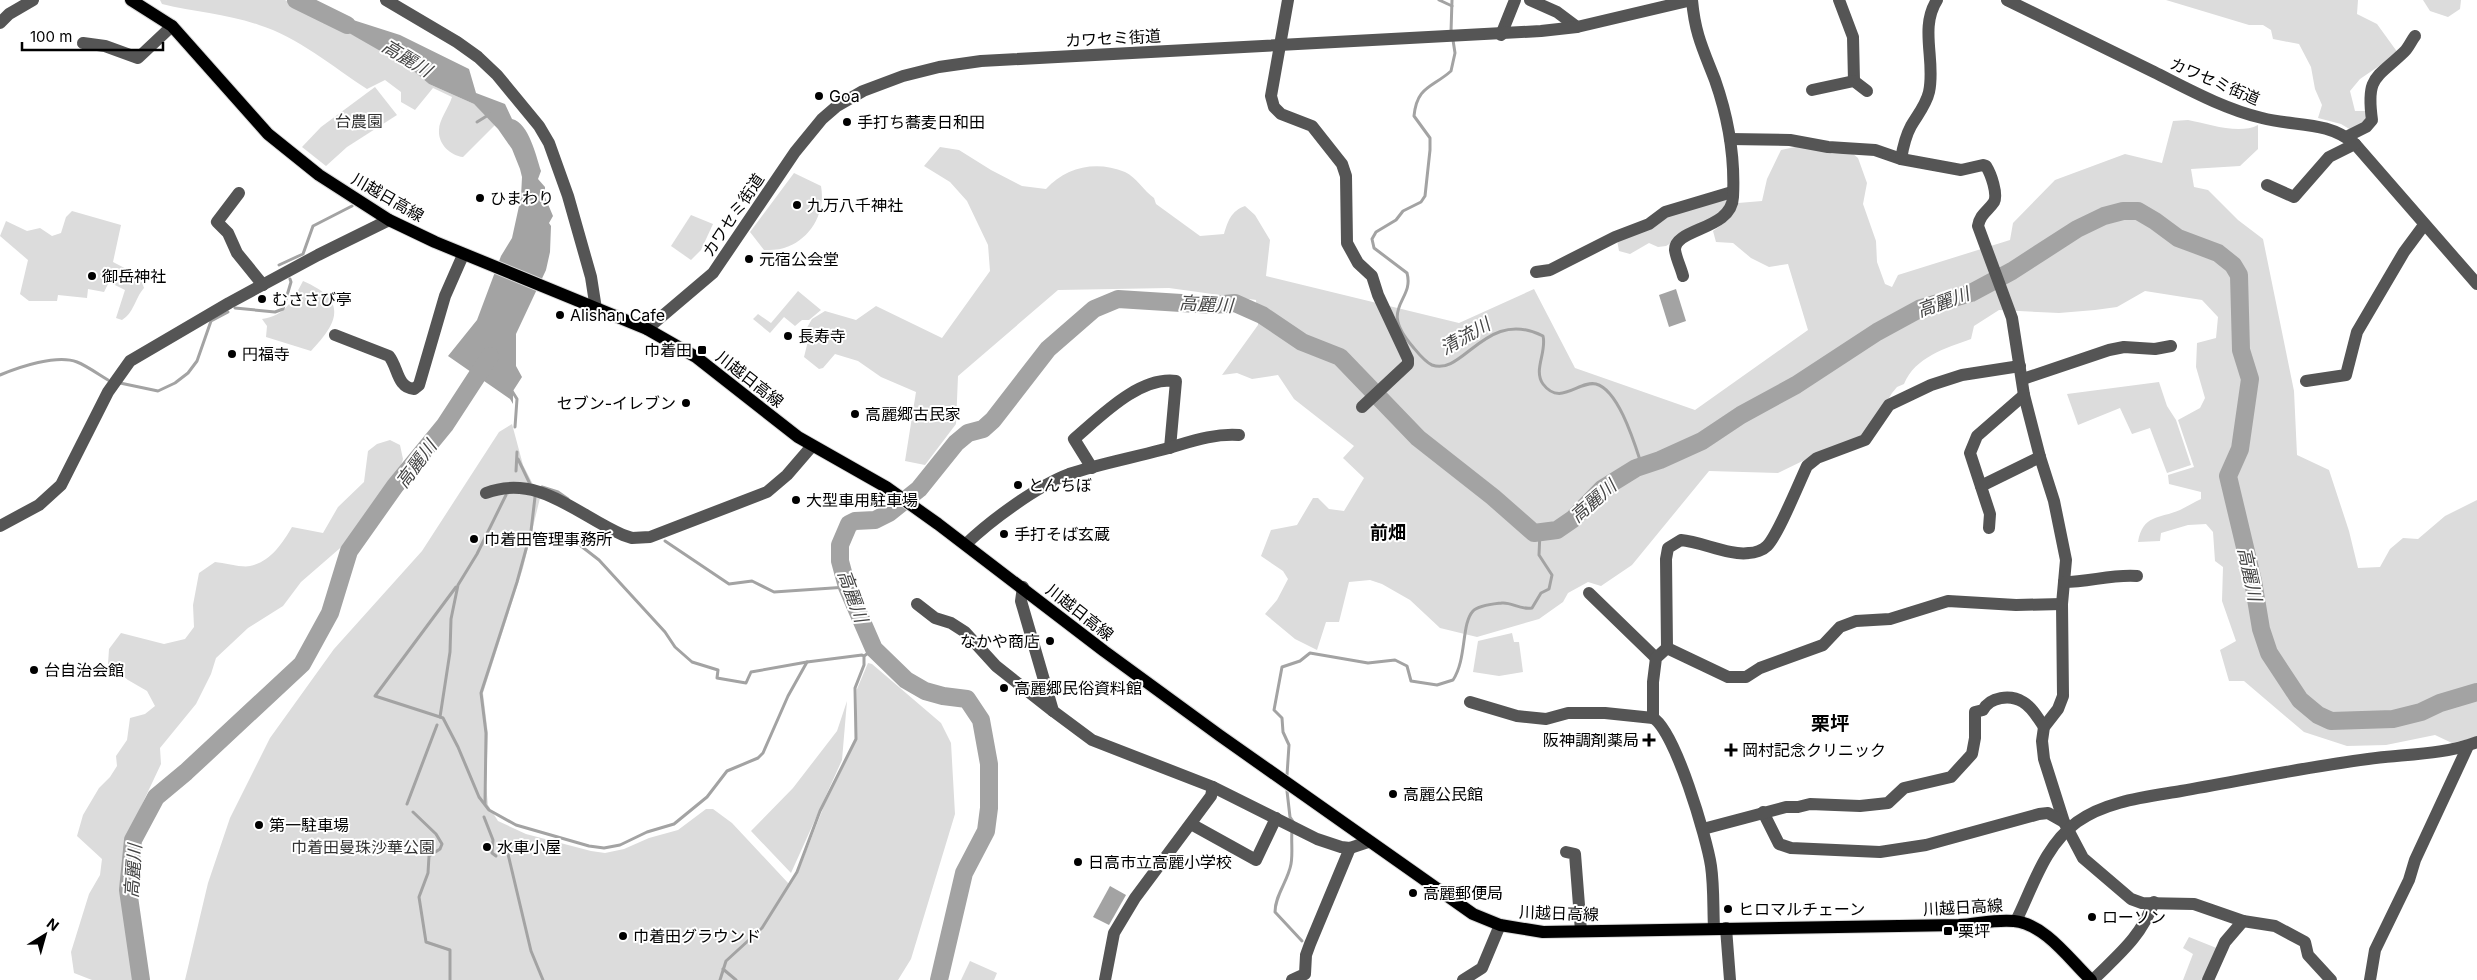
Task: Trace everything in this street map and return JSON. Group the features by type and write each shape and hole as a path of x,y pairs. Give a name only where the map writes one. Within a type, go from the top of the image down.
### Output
{"main road":[{"name":"川越日高線","path":"131,0 172,26 268,134 319,175 389,220 489,266 647,329 696,357 757,406 812,446 886,488 966,544 1104,651 1368,842 1473,914 1500,925 1544,932 1959,926 2016,921 2028,925 2044,935 2089,979"}],"street":[{"path":"0,23 9,14 32,0"},
{"path":"386,0 457,42 478,58 497,75 539,126 550,143 568,196 592,277 596,309"},
{"path":"1288,0 1271,96 1274,107 1281,114 1312,126 1342,164 1346,176 1347,244 1358,263 1372,276 1378,295 1408,359 1408,364 1362,407"},
{"path":"1501,35 1515,0"},
{"path":"1530,0 1557,12 1577,27"},
{"path":"1683,276 1675,251 1677,244 1682,238 1721,220 1729,210 1733,198 1734,164 1730,139 1715,82 1694,28 1692,0"},
{"name":"カワセミ街道","path":"647,329 713,273 795,152 822,119 850,97 877,84 939,67 981,61 1501,35 1577,27 1692,0"},
{"path":"1839,0 1853,37 1854,81"},
{"path":"1901,159 1903,143 1926,102 1929,91 1932,72 1928,26 1929,15 1936,0"},
{"name":"カワセミ街道","path":"2007,0 2178,84 2262,118 2321,126 2350,140 2477,284"},
{"path":"83,43 105,46 138,58 172,26"},
{"path":"2267,185 2294,197 2330,157 2372,120 2369,101 2375,77 2407,50 2415,36"},
{"path":"1812,90 1854,81 1867,91"},
{"path":"1730,139 1790,140 1828,147 1875,150 1901,159 1961,170 1986,166 1995,196 1994,201 1979,221 1986,252 2009,307 2022,372 2024,395 2040,457 2058,515 2066,560 2062,604 2063,696 2058,710 2044,727 2042,741 2044,759 2066,826 2083,858 2131,899 2142,903 2194,904 2243,921 2275,926 2305,942 2308,955 2330,980"},
{"path":"1536,272 1550,270 1616,237 1648,224 1665,212 1732,192"},
{"path":"239,193 217,222 228,233 237,253 263,285"},
{"path":"0,526 39,504 60,485 108,392 130,361 195,322 318,255 389,220"},
{"path":"2306,381 2346,375 2357,332 2404,252 2424,225"},
{"path":"335,334 389,356 403,385 408,389 414,389 419,385 445,296 464,255"},
{"path":"1653,718 1653,682 1656,658 1667,648 1666,559 1668,548 1674,543 1681,540 1693,541 1749,554 1760,550 1767,545 1774,534 1807,466 1817,458 1865,440 1890,405 1931,385 1962,375 2022,372 2109,350 2124,348 2155,349 2171,346"},
{"path":"1092,468 1074,438 1125,395 1166,379 1176,380 1170,448"},
{"path":"1989,528 1990,514 1970,453 1972,445 1977,436 2024,395"},
{"path":"966,544 985,528 1043,487 1070,474 1223,434 1239,435"},
{"path":"486,494 498,488 517,486 537,490 623,535 632,538 650,537 766,492 787,474 812,446"},
{"path":"1981,486 2040,457"},
{"path":"2064,582 2083,582 2118,575 2137,576"},
{"path":"1023,587 1021,601 1053,711"},
{"path":"1589,592 1656,658"},
{"path":"1667,648 1728,677 1746,677 1760,668 1823,645 1847,623 1890,619 1948,601 2016,605 2062,604"},
{"path":"917,604 935,618 951,623 964,632 996,666 1092,740 1213,787 1317,839 1350,848 1368,842"},
{"path":"1703,828 1762,812 1810,804 1860,806 1888,803 1904,788 1951,777 1972,754 1975,738 1975,712 1983,710 1986,704 2000,698 2022,701 2030,708 2044,727"},
{"path":"1470,702 1517,716 1546,719 1568,713 1605,712 1653,718 1666,731 1703,828 1730,980"},
{"path":"2016,921 2043,863 2066,826 2099,809 2137,799 2334,764 2472,744"},
{"path":"2370,980 2375,950 2409,880 2414,860 2472,744"},
{"path":"1105,980 1114,933 1135,898 1211,796 1213,787"},
{"path":"1762,812 1779,844 1791,848 1880,852 1926,845 2048,813 2066,826"},
{"path":"1191,824 1256,860 1276,818"},
{"path":"1292,980 1305,974 1306,955 1350,848"},
{"path":"1566,852 1575,854 1581,931"},
{"path":"2089,979 2137,936 2146,924 2154,902"},
{"path":"2208,980 2225,942 2243,921"},
{"path":"1463,980 1485,974 1500,925"}],"green space":[{"path":"160,0 285,0 361,39 410,68 429,84 474,104 495,125 463,157 458,156 446,148 439,135 441,122 452,97 433,88 415,110 401,102 401,92 385,80 367,89 315,53 273,30 235,18 162,4"},
{"path":"2166,0 2358,0 2357,14 2377,24 2398,53 2360,79 2350,91 2355,111 2366,111 2369,119 2351,130 2341,124 2318,118 2322,105 2315,89 2311,67 2299,44 2273,39 2271,30 2263,25 2249,25"},
{"path":"2423,0 2461,0 2460,9 2448,17 2430,11"},
{"name":"台農園","path":"375,87 397,115 347,147 326,166 302,147 321,127"},
{"path":"2188,120 2233,129 2250,128 2258,125 2258,149 2240,166 2191,169 2194,187 2208,190 2238,220 2263,239 2294,391 2297,455 2329,470 2349,531 2358,568 2380,567 2390,549 2403,538 2418,539 2445,516 2477,500 2477,737 2452,743 2435,735 2386,745 2347,746 2304,732 2244,681 2229,681 2220,650 2236,641 2222,601 2223,567 2215,561 2213,532 2206,524 2188,525 2161,533 2160,541 2138,542 2140,533 2148,522 2180,510 2201,499 2201,492 2169,484 2168,475 2194,467 2178,420 2200,408 2205,398 2196,367 2197,343 2216,338 2218,317 2202,300 2145,291 2117,307 2095,310 2059,313 1999,310 1974,326 1971,339 1923,360 1909,375 1904,384 1897,387 1892,393 1865,438 1815,455 1778,473 1709,471 1632,565 1601,586 1588,582 1568,593 1563,602 1539,619 1477,637 1440,628 1410,600 1382,584 1370,580 1349,582 1339,622 1326,622 1317,650 1295,639 1265,614 1277,600 1288,579 1283,571 1261,556 1271,530 1297,525 1313,498 1318,498 1329,509 1344,511 1364,478 1343,458 1354,446 1294,399 1278,375 1252,379 1237,373 1222,375 1258,325 1256,300 1169,288 1058,290 958,376 956,424 925,465 905,461 916,392 881,377 858,361 835,354 823,368 819,369 804,357 808,341 805,331 812,319 825,311 856,320 876,306 942,338 990,271 988,245 967,201 950,182 924,166 940,147 959,150 1022,186 1046,189 1054,181 1072,171 1093,166 1114,168 1133,177 1154,198 1156,204 1200,236 1224,234 1233,214 1245,206 1255,215 1270,240 1266,276 1459,323 1534,289 1575,368 1695,410 1808,330 1788,264 1769,267 1751,258 1733,243 1716,242 1713,231 1724,223 1738,203 1762,201 1767,179 1781,150 1814,143 1832,154 1852,153 1858,158 1867,183 1863,204 1876,241 1877,262 1885,284 1892,287 1898,275 2010,240 2013,223 2055,180 2125,154 2162,163 2173,121"},
{"path":"794,173 821,186 821,206 818,215 814,224 801,239 784,248 764,250 750,232"},
{"path":"1727,198 1724,210 1666,246 1658,247 1649,243 1630,254 1619,251 1617,240 1660,219"},
{"path":"72,211 121,225 113,262 140,276 144,288 132,309 122,320 116,318 125,290 109,282 104,292 88,289 87,298 58,295 57,301 29,301 20,294 28,260 0,236 6,221 27,231 40,228 52,236 61,233 66,217"},
{"path":"691,215 713,224 701,250 691,260 671,246"},
{"path":"303,281 327,296 333,304 334,312 333,321 328,330 311,351 266,337 267,326 262,319 282,311 292,301"},
{"path":"798,291 821,310 809,320 802,320 795,326 784,317 770,333 753,319 758,314 771,323"},
{"path":"2159,382 2167,406 2176,420 2191,465 2167,473 2150,428 2132,434 2120,408 2078,425 2067,394"},
{"name":"巾着田曼珠沙華公園","path":"512,424 523,465 540,498 523,568 483,693 488,734 486,785 488,805 498,821 526,834 605,853 624,849 649,838 678,830 706,809 713,809 732,823 789,884 798,872 824,806 857,739 857,689 868,663 872,664 941,723 951,743 955,814 911,959 898,980 185,980 208,883 230,818 270,738 334,649 422,551 499,432"},
{"path":"390,440 400,445 403,459 397,478 389,485 359,524 354,536 301,582 283,606 248,628 216,658 211,674 196,704 160,748 161,764 128,834 124,881 135,980 92,980 74,973 71,952 89,894 100,875 102,859 77,836 83,815 99,788 110,777 117,766 116,756 127,740 130,718 145,714 155,706 147,691 128,680 108,664 109,649 121,633 164,644 185,639 194,627 193,605 199,573 215,562 250,566 264,561 275,551 292,527 323,533 338,507 364,482 368,451 377,444"},
{"path":"1512,633 1514,642 1519,642 1523,672 1499,676 1473,672 1478,641"},
{"path":"847,701 842,760 791,873 751,831 793,788 837,731"},
{"path":"2189,937 2219,949 2204,980 2183,980 2193,954 2183,948"},
{"path":"970,961 997,973 994,980 961,980"}],"water":[{"path":"325,11 400,35 469,69 476,93 505,104 512,119 523,127 531,141 541,171 538,179 545,187 545,197 553,216 549,223 551,226 550,252 546,270 516,334 516,366 522,377 513,391 513,404 510,399 448,356 477,320 501,256 512,238 521,197 522,177 512,149 498,129 474,104 429,84 410,68 328,21"},
{"path":"1676,289 1686,321 1669,327 1659,295"},
{"path":"1110,886 1126,895 1109,925 1093,917"}],"waterway":[{"name":"高麗川","path":"296,0 347,25"},
{"name":"高麗川","path":"309,5 310,0"},
{"path":"1439,0 1452,6"},
{"name":"清流川","path":"1451,32 1452,0"},
{"name":"清流川","path":"1453,40 1455,53 1451,71 1422,93 1418,99 1414,116 1430,138 1425,196 1421,202 1403,211 1396,220 1376,232 1372,239 1374,248 1407,273 1408,283 1397,313 1398,322 1403,333 1417,352 1432,365 1443,366 1454,361 1491,336 1506,330 1523,329 1543,336 1544,342 1539,373 1543,384 1549,390 1556,393 1563,393 1590,384 1596,384 1604,388 1612,396 1625,419 1642,466"},
{"path":"477,122 490,114"},
{"path":"279,265 303,254 313,226 352,206"},
{"name":"高麗川","path":"939,980 964,873 986,831 989,808 989,764 981,720 967,699 943,696 925,691 906,680 874,649 847,587 840,561 840,545 849,524 855,521 875,520 889,513 919,489 956,443 968,433 983,429 993,420 1048,349 1094,309 1118,299 1213,305 1235,303 1262,315 1302,342 1340,357 1418,438 1493,497 1534,533 1557,530 1573,519 1602,489 1636,468 1660,460 1702,441 1741,415 1796,385 1877,332 1921,308 1971,293 2012,271 2077,229 2104,216 2123,211 2138,211 2178,238 2218,253 2233,265 2239,275 2241,350 2250,379 2240,449 2228,476 2253,581 2261,629 2269,653 2300,700 2318,715 2331,721 2393,719 2421,712 2440,703 2477,692"},
{"path":"235,308 275,312 283,309 291,282 290,279"},
{"path":"120,383 158,391 175,383 188,373 197,361 211,321 228,312"},
{"name":"高麗川","path":"141,980 128,890 133,840 156,797 186,772 302,664 330,613 349,551 395,486 445,425 490,356"},
{"path":"0,375 38,362 69,360 89,368 108,380"},
{"path":"512,391 517,399 515,427"},
{"path":"516,471 517,452"},
{"path":"518,459 530,484"},
{"path":"542,487 558,492 568,499"},
{"path":"506,495 477,554 458,585 451,619 450,652 440,717 443,718 458,747 479,797 489,810 516,825 589,846 604,848 620,845 647,832 674,824 707,797 727,771 758,758 763,753 788,696 807,662 864,656"},
{"path":"485,804 486,733 481,693 517,582 531,531 535,497"},
{"path":"1287,775 1289,745 1283,732 1282,718 1274,710 1282,667 1300,661 1310,653 1368,663 1395,660 1407,666 1411,681 1437,685 1453,680 1460,662 1469,617 1473,611 1483,606 1502,603 1532,608 1541,593 1549,589 1552,575 1539,555 1540,532"},
{"path":"665,541 729,584 752,581 774,592 847,587"},
{"path":"581,546 599,560 665,632 675,647 692,662 718,670 717,678 746,683 751,672 807,662"},
{"path":"440,717 375,696 456,587"},
{"path":"720,980 726,961 762,928 797,872 820,811 856,739 855,688 864,665 864,656 874,649"},
{"path":"407,804 437,725"},
{"path":"1287,791 1290,817 1294,823"},
{"path":"413,812 436,834 442,844 440,849 429,856 428,873 419,897 426,942 450,950 450,980"},
{"path":"484,817 493,840 492,853 496,856"},
{"path":"1292,831 1291,864 1277,900 1275,912 1302,941"},
{"path":"508,854 531,951 543,980"},
{"path":"723,969 736,980"}],"place":[{"name":"Goa","path":"819,96"},
{"name":"手打ち蕎麦日和田","path":"847,122"},
{"name":"ひまわり","path":"480,198"},
{"name":"九万八千神社","path":"797,205"},
{"name":"元宿公会堂","path":"749,259"},
{"name":"御岳神社","path":"92,276"},
{"name":"むささび亭","path":"262,299"},
{"name":"Alishan Cafe","path":"560,315"},
{"name":"長寿寺","path":"788,336"},
{"name":"巾着田","path":"702,350"},
{"name":"円福寺","path":"232,354"},
{"name":"セブン-イレブン","path":"686,403"},
{"name":"高麗郷古民家","path":"855,414"},
{"name":"とんちぼ","path":"1018,485"},
{"name":"大型車用駐車場","path":"796,500"},
{"name":"手打そば玄蔵","path":"1004,534"},
{"name":"巾着田管理事務所","path":"474,539"},
{"name":"なかや商店","path":"1050,641"},
{"name":"台自治会館","path":"34,670"},
{"name":"高麗郷民俗資料館","path":"1004,688"},
{"name":"阪神調剤薬局","path":"1649,740"},
{"name":"岡村記念クリニック","path":"1731,750"},
{"name":"高麗公民館","path":"1393,794"},
{"name":"第一駐車場","path":"259,825"},
{"name":"水車小屋","path":"487,847"},
{"name":"日高市立高麗小学校","path":"1078,862"},
{"name":"高麗郵便局","path":"1413,893"},
{"name":"ヒロマルチェーン","path":"1728,909"},
{"name":"ローソン","path":"2092,917"},
{"name":"栗坪","path":"1948,931"},
{"name":"巾着田グラウンド","path":"623,936"}],"district":[{"name":"前畑","path":"1388,532"},
{"name":"栗坪","path":"1830,723"}]}
